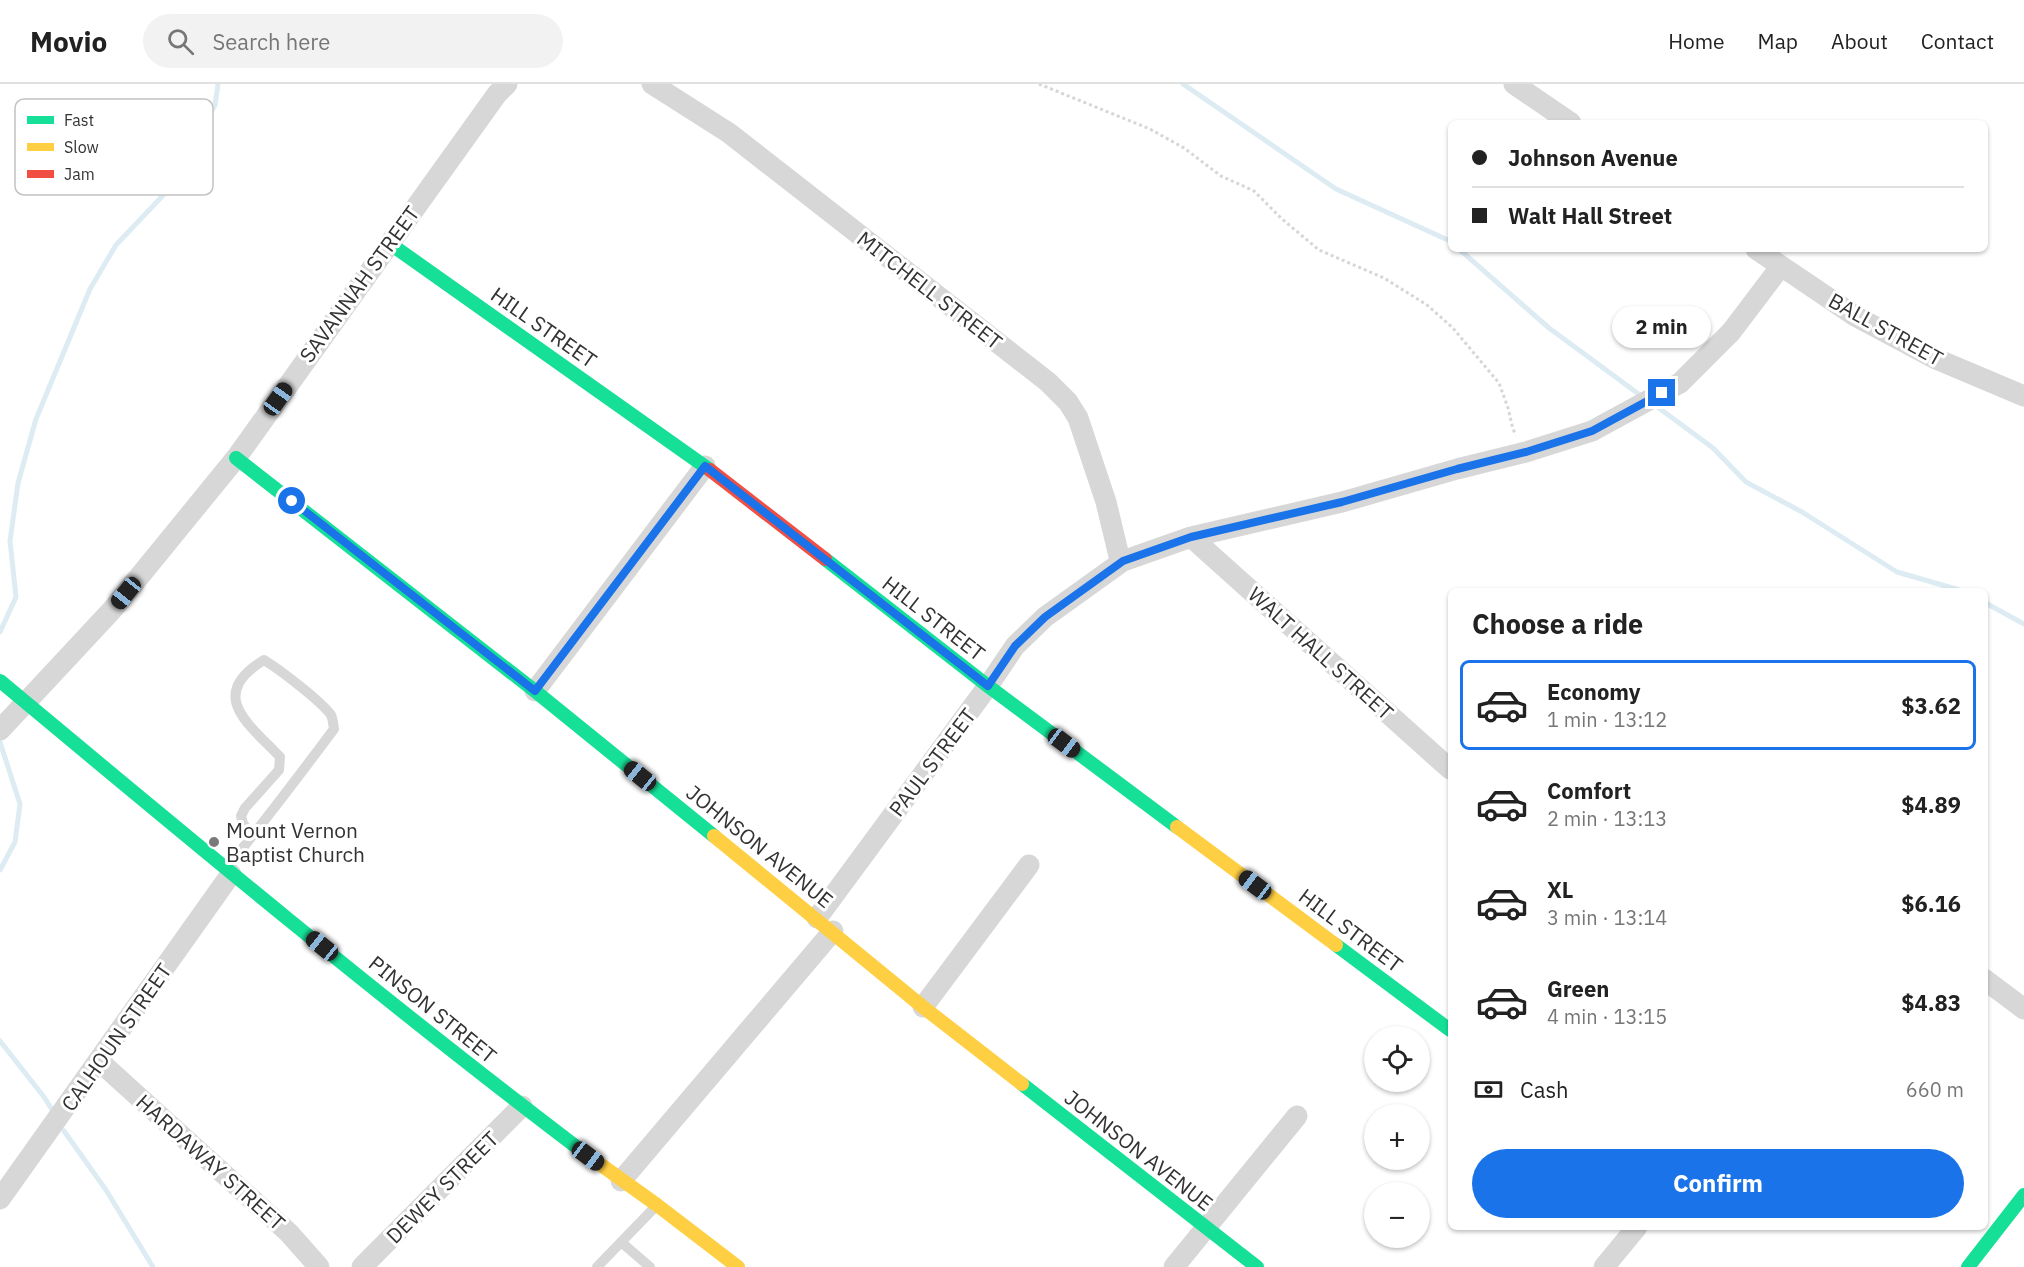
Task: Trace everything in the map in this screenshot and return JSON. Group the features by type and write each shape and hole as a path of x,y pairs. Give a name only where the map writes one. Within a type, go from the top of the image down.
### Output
{"street":[{"name":"SAVANNAH STREET","path":"0,730 112,610 236,458 389,243 497,94 507,84"},
{"name":"MITCHELL STREET","path":"652,84 729,133 1055,389 1068,402 1082,426 1106,502 1119,556 1123,561"},
{"path":"1514,84 1567,120"},
{"name":"HILL STREET","path":"389,243 705,466 988,686 1448,1024"},
{"name":"BALL STREET","path":"1760,252 1855,316 1934,358 2024,396"},
{"path":"1526,452 1592,431 1680,383 1731,332 1781,266"},
{"name":"PAUL STREET","path":"621,1181 825,925 1015,646 1045,617 1123,561 1191,537 1342,502 1526,452"},
{"name":"JOHNSON AVENUE","path":"236,458 535,691 923,1007 1257,1267"},
{"path":"535,691 705,466"},
{"name":"WALT HALL STREET","path":"1191,537 1448,767"},
{"name":"PINSON STREET","path":"0,681 228,872 522,1106 738,1267"},
{"path":"923,1007 1029,865"},
{"name":"CALHOUN STREET","path":"0,1199 99,1061 228,872"},
{"path":"1988,982 2024,1009"},
{"name":"HARDAWAY STREET","path":"99,1061 289,1233 319,1267"},
{"name":"DEWEY STREET","path":"362,1267 522,1106"},
{"path":"1174,1267 1297,1116"},
{"path":"1968,1267 2024,1195"},
{"path":"1604,1267 1635,1230"}],"lane":[{"path":"228,872 334,729 332,717 325,709 277,667 264,660 251,668 235,692 236,705 246,723 280,757 279,770 245,808 241,816 243,824 253,836"},
{"path":"597,1267 657,1205"},
{"path":"621,1242 650,1267"}],"path":[{"path":"1039,84 1150,129 1184,148 1221,176 1254,190 1282,219 1319,250 1384,278 1427,306 1452,327 1499,383 1513,429 1526,452"}],"waterway":[{"path":"213,109 218,84"},
{"path":"1183,84 1336,189 1448,240"},
{"path":"0,632 16,597 10,541 18,483 36,419 90,289 116,245 163,195"},
{"path":"1462,252 1549,328 1644,398"},
{"path":"1652,403 1713,448 1746,482 1802,512 1897,572 1953,588"},
{"path":"1988,604 2024,624"},
{"path":"0,742 20,804 15,842 0,870"},
{"path":"0,1041 54,1113"},
{"path":"64,1131 106,1190 153,1267"}],"traffic: fast":[{"path":"389,243 710,470"},
{"path":"236,458 535,691 714,836"},
{"path":"825,559 988,686 1177,827"},
{"path":"0,681 362,979 583,1152"},
{"path":"1336,945 1448,1029"},
{"path":"1022,1084 1257,1267"},
{"path":"1968,1267 2024,1195"}],"traffic: slow":[{"path":"1177,827 1336,945"},
{"path":"714,836 923,1007 1022,1084"},
{"path":"583,1152 738,1267"}],"traffic: jam":[{"path":"710,470 825,559"}],"place":[{"name":"Mount Vernon Baptist Church","path":"214,842"}],"route":[{"path":"292,501 535,691 705,466 988,686 1015,646 1045,617 1123,561 1191,537 1342,502 1526,452 1592,431 1662,393"}]}
